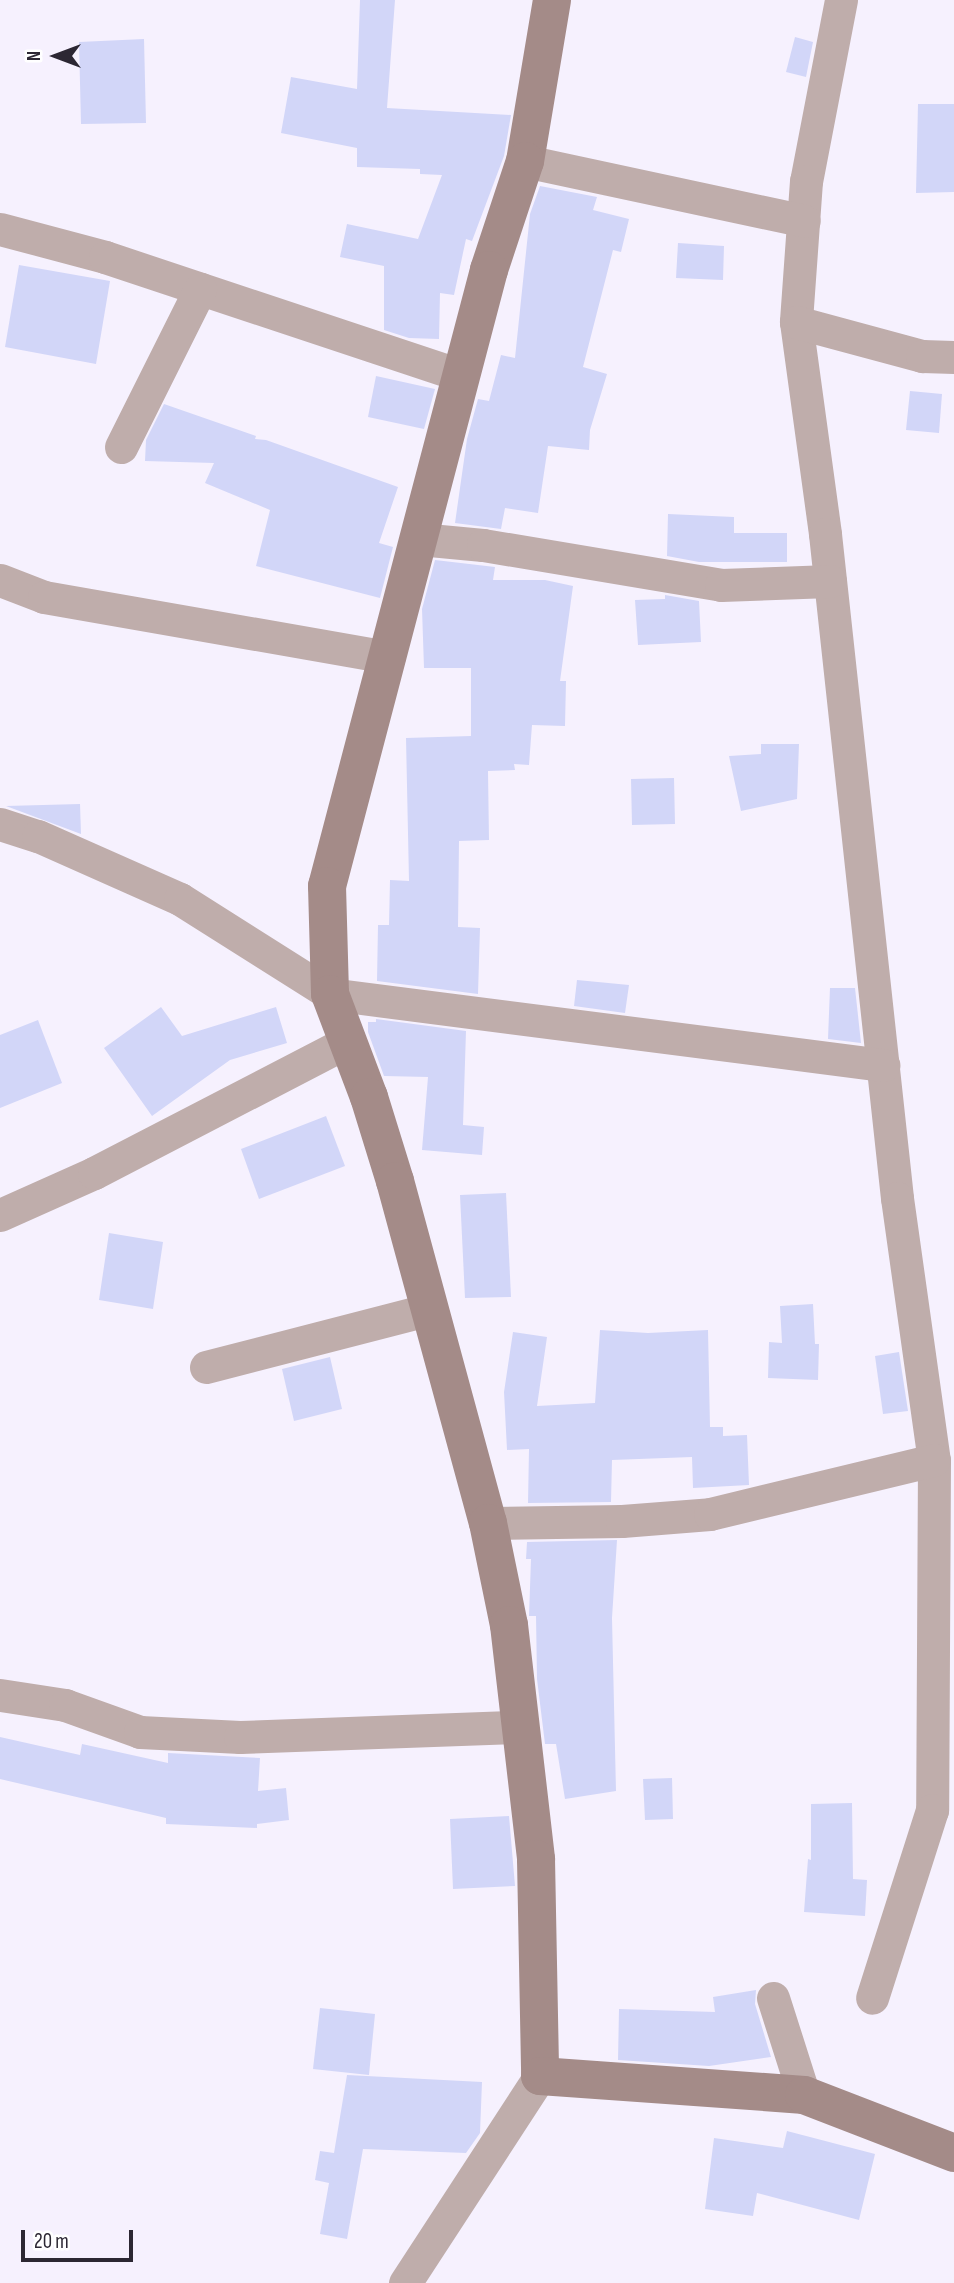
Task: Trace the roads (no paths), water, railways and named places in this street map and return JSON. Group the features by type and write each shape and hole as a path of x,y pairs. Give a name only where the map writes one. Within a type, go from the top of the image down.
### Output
{"street":[{"path":"405,2283 540,2076 536,1859 509,1625 488,1523 395,1181 349,1041 330,994 327,886 489,270 524,161 552,0"},
{"path":"841,0 806,181 796,322 830,582 897,1198 934,1460 932,1810 872,1998"},
{"path":"524,161 804,221"},
{"path":"0,229 106,257 462,376"},
{"path":"121,447 200,289"},
{"path":"796,322 922,356 954,357"},
{"path":"419,539 483,545 721,585 830,582"},
{"path":"0,580 44,597 389,657"},
{"path":"0,824 38,836 180,899 330,994 883,1065"},
{"path":"0,1215 94,1173 349,1041"},
{"path":"206,1367 430,1309"},
{"path":"488,1523 622,1521 710,1514 934,1460"},
{"path":"0,1695 65,1705 140,1732 240,1737 519,1727"},
{"path":"773,1998 804,2095"},
{"path":"540,2076 804,2095 954,2153"}]}
